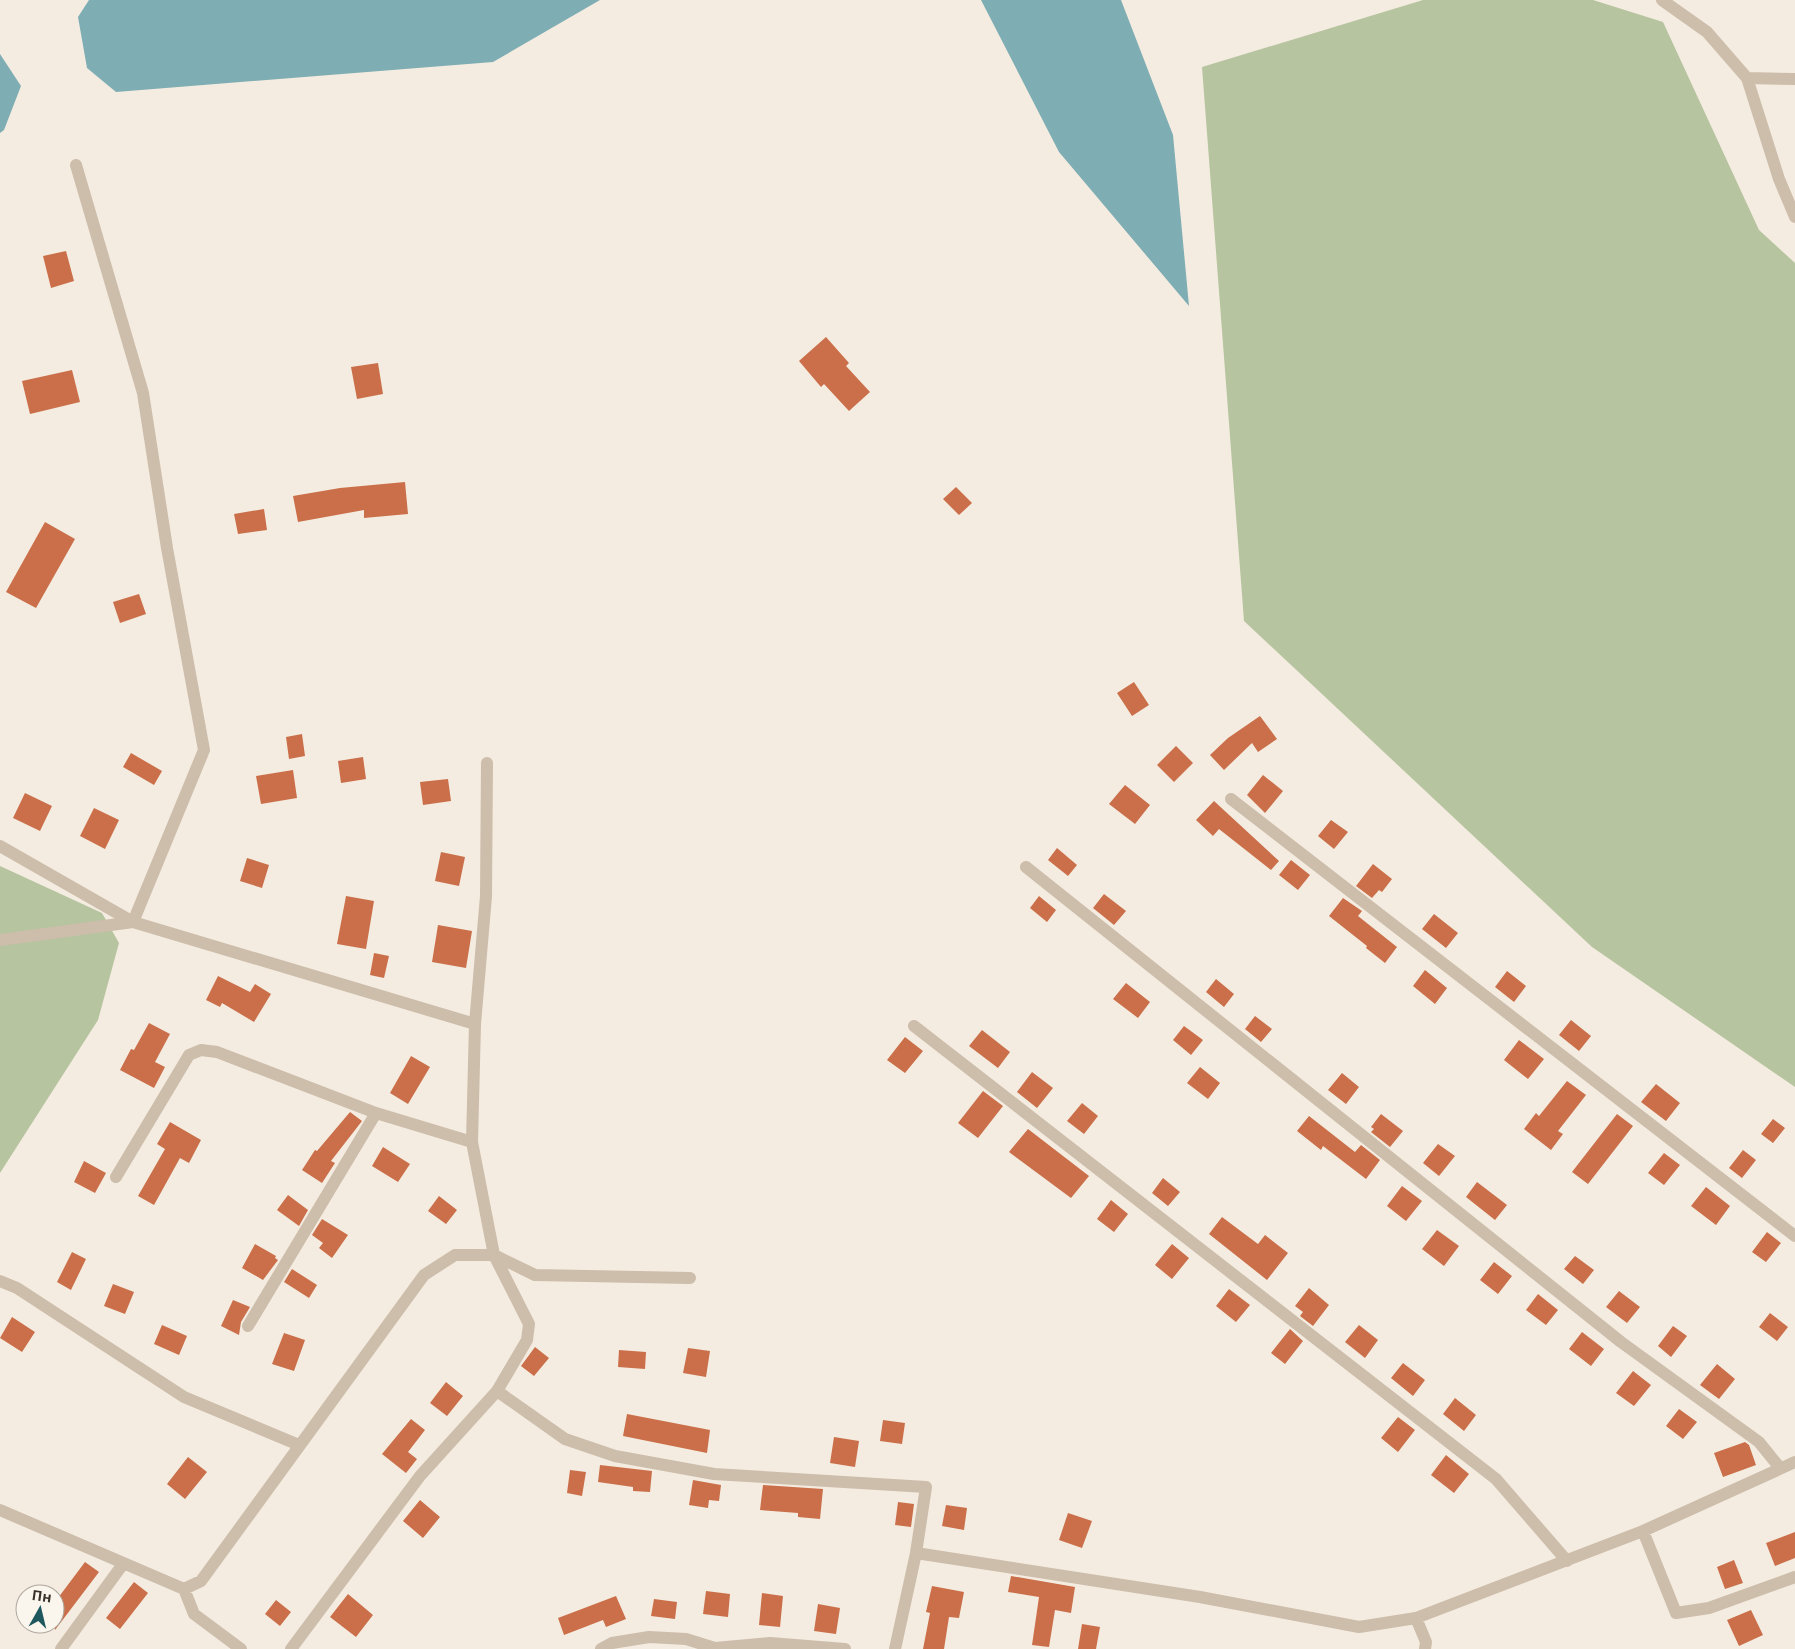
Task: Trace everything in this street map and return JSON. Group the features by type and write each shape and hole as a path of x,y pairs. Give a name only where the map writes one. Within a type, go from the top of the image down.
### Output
{"street":[{"path":"1662,0 1707,32 1748,78 1779,179 1795,217"},
{"path":"1748,78 1795,79"},
{"path":"76,165 142,393 167,548 204,750 133,922"},
{"path":"292,1649 420,1476 497,1391 527,1340 528,1324 494,1255 472,1142 475,1024 486,896 487,763"},
{"path":"1231,799 1795,1236"},
{"path":"0,846 133,922 475,1024"},
{"path":"1026,867 1622,1342 1760,1442 1780,1468"},
{"path":"0,940 133,922"},
{"path":"914,1026 1496,1479 1567,1561"},
{"path":"116,1178 189,1055 201,1050 217,1052 376,1113 472,1142"},
{"path":"248,1326 376,1113"},
{"path":"184,1589 201,1581 424,1275 455,1255 494,1255 535,1275 690,1278"},
{"path":"0,1281 17,1288 184,1397 299,1445"},
{"path":"497,1391 566,1440 615,1456 714,1474 926,1487 916,1553 895,1649"},
{"path":"916,1553 1200,1597 1359,1627 1416,1618 1567,1561 1643,1531 1795,1462"},
{"path":"0,1510 184,1589 194,1614 241,1649"},
{"path":"1643,1531 1676,1613 1709,1608 1795,1577"},
{"path":"60,1649 123,1564"},
{"path":"1416,1618 1426,1642 1425,1649"},
{"path":"601,1649 612,1643 649,1637 686,1639 715,1649 770,1643 846,1649"}],"green space":[{"path":"1423,0 1593,0 1663,22 1759,230 1795,263 1795,1087 1592,947 1244,621 1202,67"},
{"path":"0,866 102,913 119,943 98,1020 0,1173"}],"water":[{"path":"89,0 600,0 493,62 116,92 87,68 78,17"},
{"path":"981,0 1121,0 1173,135 1189,306 1059,152"},
{"path":"0,54 21,86 4,130 0,133"}],"building":[{"path":"66,251 74,281 51,288 43,256"},
{"path":"826,337 849,363 846,366 870,392 849,411 824,384 821,387 799,361"},
{"path":"378,363 383,394 357,399 351,367"},
{"path":"72,370 80,402 30,414 22,381"},
{"path":"405,482 408,514 364,518 364,510 298,522 293,496 340,488"},
{"path":"956,487 972,503 959,515 943,499"},
{"path":"264,509 267,530 238,534 234,514"},
{"path":"45,522 75,539 36,608 6,592"},
{"path":"139,594 146,614 120,623 113,602"},
{"path":"1134,682 1149,705 1132,716 1117,693"},
{"path":"1260,716 1277,739 1258,752 1252,743 1224,770 1210,755 1228,738"},
{"path":"302,734 305,756 289,759 286,737"},
{"path":"1176,746 1193,763 1174,782 1157,765"},
{"path":"131,753 162,771 154,785 123,767"},
{"path":"363,757 366,779 341,783 338,761"},
{"path":"293,770 297,798 261,804 256,776"},
{"path":"1263,775 1283,791 1265,813 1247,795"},
{"path":"448,779 451,801 423,805 420,782"},
{"path":"1125,785 1150,805 1135,824 1109,804"},
{"path":"25,793 52,806 40,831 13,818"},
{"path":"1214,801 1279,861 1271,870 1219,829 1213,836 1196,820"},
{"path":"94,808 119,820 105,849 80,836"},
{"path":"1331,820 1348,832 1334,849 1318,836"},
{"path":"1057,848 1077,865 1068,876 1048,860"},
{"path":"441,852 465,857 459,886 435,881"},
{"path":"247,858 269,865 262,888 240,881"},
{"path":"1291,860 1310,875 1298,890 1279,875"},
{"path":"1373,864 1392,879 1382,892 1379,890 1372,898 1356,886"},
{"path":"1104,894 1126,911 1114,925 1093,908"},
{"path":"346,896 374,901 366,949 337,944"},
{"path":"1039,896 1056,910 1047,922 1030,908"},
{"path":"1343,898 1362,911 1358,916 1397,947 1385,963 1329,916"},
{"path":"1434,914 1458,933 1446,948 1422,929"},
{"path":"438,925 472,931 466,968 432,962"},
{"path":"374,953 389,956 384,978 370,975"},
{"path":"1425,970 1447,988 1435,1004 1413,986"},
{"path":"1507,971 1526,986 1514,1002 1495,987"},
{"path":"218,976 250,992 255,984 271,994 254,1022 222,1003 220,1007 206,1000"},
{"path":"1216,979 1234,994 1224,1007 1206,992"},
{"path":"1126,983 1150,1002 1138,1018 1113,999"},
{"path":"1255,1016 1272,1029 1261,1042 1245,1029"},
{"path":"1571,1020 1591,1036 1579,1051 1559,1035"},
{"path":"149,1023 170,1034 155,1062 165,1067 154,1088 120,1070 131,1049 134,1050"},
{"path":"1184,1026 1203,1040 1191,1055 1173,1040"},
{"path":"982,1030 1010,1052 998,1068 969,1046"},
{"path":"905,1037 923,1051 905,1073 887,1060"},
{"path":"1519,1040 1544,1059 1528,1079 1504,1060"},
{"path":"411,1056 430,1067 408,1104 390,1093"},
{"path":"1200,1067 1220,1083 1208,1099 1187,1083"},
{"path":"1032,1072 1053,1088 1037,1108 1017,1092"},
{"path":"1342,1073 1359,1087 1346,1104 1328,1090"},
{"path":"1567,1081 1586,1095 1558,1131 1563,1134 1551,1150 1524,1129 1536,1113 1539,1116"},
{"path":"1656,1084 1680,1103 1666,1121 1641,1102"},
{"path":"983,1091 1003,1106 978,1138 958,1123"},
{"path":"1082,1103 1098,1116 1084,1134 1067,1121"},
{"path":"350,1112 362,1121 331,1161 335,1163 322,1183 302,1170 315,1150 317,1151"},
{"path":"1381,1114 1403,1131 1390,1147 1371,1132 1374,1129 1371,1127"},
{"path":"1617,1114 1633,1126 1588,1184 1572,1172"},
{"path":"1309,1116 1355,1152 1361,1145 1380,1160 1366,1179 1323,1146 1321,1150 1297,1131"},
{"path":"1773,1119 1785,1128 1773,1143 1761,1134"},
{"path":"170,1122 201,1140 189,1163 180,1158 154,1205 138,1196 165,1149 157,1144"},
{"path":"1028,1129 1089,1176 1071,1198 1009,1152"},
{"path":"1438,1144 1455,1156 1439,1176 1423,1163"},
{"path":"383,1147 410,1164 398,1182 372,1166"},
{"path":"1743,1150 1756,1160 1742,1178 1729,1168"},
{"path":"1664,1153 1680,1165 1664,1185 1648,1173"},
{"path":"84,1161 106,1173 95,1193 74,1182"},
{"path":"1163,1178 1180,1192 1168,1206 1152,1193"},
{"path":"1477,1182 1507,1205 1495,1220 1466,1197"},
{"path":"1402,1186 1422,1201 1406,1221 1387,1206"},
{"path":"1706,1187 1730,1206 1716,1225 1691,1206"},
{"path":"288,1195 308,1210 299,1226 277,1210"},
{"path":"439,1196 457,1210 446,1224 428,1211"},
{"path":"1111,1200 1128,1214 1114,1232 1097,1219"},
{"path":"1222,1217 1258,1244 1265,1235 1288,1253 1267,1280 1209,1234"},
{"path":"322,1219 348,1235 332,1258 319,1248 323,1243 312,1235"},
{"path":"1437,1230 1459,1246 1444,1266 1422,1249"},
{"path":"1767,1232 1781,1243 1766,1262 1752,1252"},
{"path":"255,1244 276,1256 275,1258 278,1260 263,1280 242,1268"},
{"path":"1172,1244 1189,1258 1172,1279 1155,1265"},
{"path":"72,1252 86,1259 71,1290 57,1282"},
{"path":"1575,1256 1594,1270 1583,1284 1564,1269"},
{"path":"1494,1262 1512,1276 1498,1294 1480,1280"},
{"path":"292,1269 317,1285 309,1298 284,1282"},
{"path":"113,1284 134,1292 125,1314 104,1306"},
{"path":"1309,1288 1329,1305 1313,1326 1300,1316 1303,1312 1295,1306"},
{"path":"1229,1289 1250,1305 1236,1322 1216,1306"},
{"path":"1619,1291 1640,1307 1627,1323 1606,1307"},
{"path":"1538,1294 1558,1310 1546,1325 1526,1310"},
{"path":"233,1300 250,1307 241,1322 239,1335 221,1326"},
{"path":"1770,1313 1788,1327 1777,1341 1759,1327"},
{"path":"12,1317 35,1332 22,1352 0,1338"},
{"path":"162,1325 187,1336 179,1355 154,1344"},
{"path":"1359,1325 1378,1340 1365,1358 1345,1342"},
{"path":"1673,1326 1687,1336 1671,1357 1658,1346"},
{"path":"1290,1329 1303,1341 1285,1364 1271,1353"},
{"path":"1582,1332 1604,1349 1591,1366 1569,1349"},
{"path":"284,1333 305,1340 294,1371 272,1364"},
{"path":"535,1347 549,1358 534,1376 521,1366"},
{"path":"688,1348 710,1351 706,1377 683,1373"},
{"path":"619,1350 646,1352 645,1369 618,1367"},
{"path":"1403,1363 1425,1380 1413,1396 1391,1378"},
{"path":"1717,1364 1735,1379 1719,1399 1700,1385"},
{"path":"1633,1371 1651,1385 1634,1406 1616,1393"},
{"path":"446,1382 463,1396 447,1416 430,1403"},
{"path":"1455,1398 1476,1415 1464,1431 1443,1414"},
{"path":"1679,1409 1697,1422 1683,1439 1666,1426"},
{"path":"627,1414 710,1430 707,1453 623,1436"},
{"path":"1398,1417 1415,1430 1398,1452 1381,1438"},
{"path":"411,1419 425,1430 408,1452 417,1459 406,1473 382,1454"},
{"path":"883,1420 905,1423 902,1444 880,1441"},
{"path":"834,1437 859,1441 855,1467 830,1463"},
{"path":"1745,1442 1749,1445 1756,1465 1723,1477 1714,1453"},
{"path":"1446,1455 1469,1474 1454,1493 1431,1475"},
{"path":"188,1457 207,1472 185,1499 167,1484"},
{"path":"600,1465 652,1471 650,1492 633,1491 633,1487 598,1482"},
{"path":"570,1470 586,1472 582,1496 567,1493"},
{"path":"693,1480 721,1485 719,1501 709,1500 708,1508 689,1505"},
{"path":"763,1485 823,1489 820,1519 798,1517 798,1513 760,1510"},
{"path":"420,1500 440,1517 423,1538 403,1521"},
{"path":"898,1502 914,1504 911,1527 895,1525"},
{"path":"946,1505 967,1508 964,1530 942,1526"},
{"path":"1068,1513 1092,1521 1082,1548 1059,1540"},
{"path":"1795,1532 1795,1558 1775,1566 1766,1543"},
{"path":"1734,1560 1743,1583 1725,1589 1717,1567"},
{"path":"85,1562 99,1572 65,1617 65,1589"},
{"path":"1011,1576 1075,1587 1071,1613 1055,1610 1049,1647 1032,1645 1039,1597 1008,1592"},
{"path":"134,1582 148,1593 120,1629 106,1618"},
{"path":"932,1586 964,1592 959,1618 949,1617 944,1649 923,1649 930,1613 926,1612"},
{"path":"706,1591 730,1594 728,1617 703,1614"},
{"path":"762,1593 783,1596 780,1627 759,1625"},
{"path":"348,1594 373,1615 356,1637 330,1617"},
{"path":"616,1596 626,1619 606,1627 603,1620 564,1635 558,1618"},
{"path":"654,1599 677,1602 675,1619 651,1616"},
{"path":"276,1600 291,1612 280,1626 265,1614"},
{"path":"818,1604 840,1608 836,1634 814,1631"},
{"path":"1751,1610 1763,1635 1739,1646 1727,1620"},
{"path":"1082,1624 1100,1627 1096,1649 1078,1649"}]}
